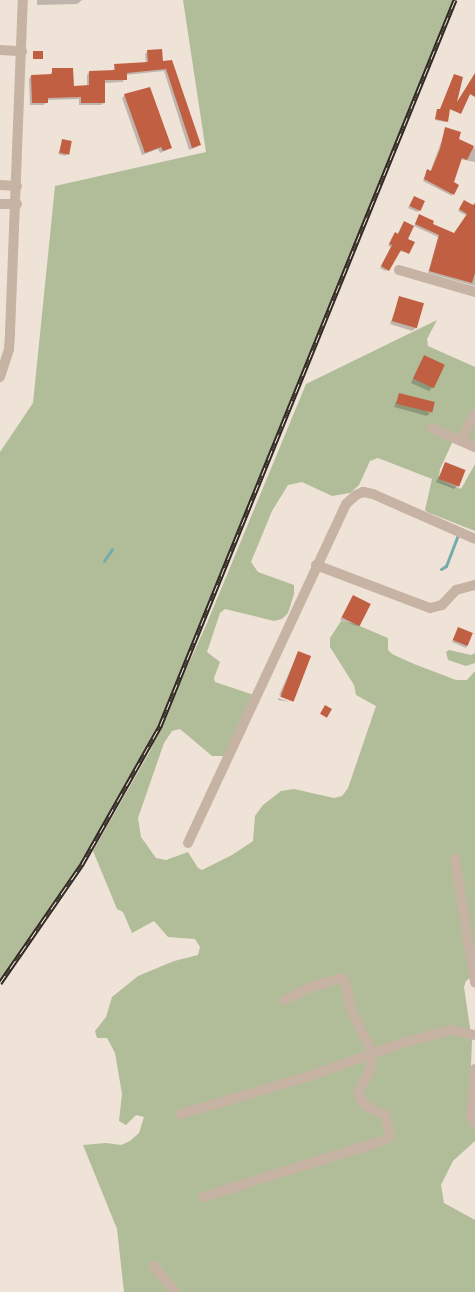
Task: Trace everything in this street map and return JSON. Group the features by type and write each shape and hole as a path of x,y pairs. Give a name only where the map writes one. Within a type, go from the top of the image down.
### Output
{"street":[{"path":"0,377 10,341 23,0"},
{"path":"0,50 22,51"},
{"path":"0,185 17,186"},
{"path":"0,204 17,204"},
{"path":"399,270 475,292"},
{"path":"461,441 475,414"},
{"path":"431,428 475,447"},
{"path":"188,843 346,504 363,492 475,539"},
{"path":"316,565 430,608 442,605 456,590 475,585"},
{"path":"455,859 475,982"},
{"path":"203,1197 385,1140 390,1136 385,1115 368,1107 360,1099 359,1091 370,1070 372,1053 356,1022 346,986 341,978 309,988 285,1000"},
{"path":"180,1114 307,1077 372,1053 451,1030 475,1035"},
{"path":"474,1076 471,1117 475,1124"},
{"path":"154,1266 175,1292"}],"green space":[{"path":"183,0 455,0 161,725 207,623 306,384 437,320 427,339 428,346 475,367 475,451 453,441 439,476 461,489 475,464 475,531 425,510 432,479 378,458 370,461 359,485 350,493 332,496 302,482 288,485 272,511 251,562 258,572 294,585 294,594 288,613 282,619 274,621 225,609 220,613 207,652 220,662 214,678 215,682 251,694 257,699 227,756 212,756 180,729 172,731 164,743 138,818 141,837 156,858 166,860 188,852 198,868 202,870 253,841 255,816 263,805 281,791 294,789 334,798 342,796 348,788 376,706 356,695 354,685 330,647 330,638 341,621 355,624 388,638 388,650 392,654 456,680 467,680 475,671 475,974 466,981 464,987 472,1041 470,1092 475,1110 475,1141 453,1161 441,1185 444,1203 475,1220 475,1292 124,1292 117,1229 83,1145 106,1143 121,1145 130,1141 139,1133 144,1117 136,1115 126,1125 119,1121 122,1094 115,1053 107,1038 97,1038 95,1031 106,1017 112,997 138,976 174,961 198,955 200,947 195,939 168,937 154,921 132,933 123,912 117,909 93,851 150,751 159,729 82,864 0,983 0,452 33,403 55,186 206,152"},
{"path":"449,650 471,655 475,653 475,663 466,666 448,660 446,652"}],"building":[{"path":"162,49 163,61 172,60 201,145 192,148 166,69 127,73 127,80 105,80 105,103 81,103 81,97 48,98 48,103 32,103 31,75 52,74 52,68 73,68 74,86 89,85 89,71 115,70 114,64 148,62 147,50"},
{"path":"33,51 43,51 43,59 33,59"},
{"path":"475,73 475,97 470,94 461,114 450,109 448,122 435,119 437,109 440,109 454,74 463,77 457,102"},
{"path":"150,87 172,148 163,151 161,147 145,153 124,94"},
{"path":"445,127 461,132 459,139 474,146 467,160 462,158 454,182 459,185 454,195 424,179 427,169 431,171 440,149"},
{"path":"62,139 72,141 69,155 59,153"},
{"path":"414,196 425,201 420,211 410,206"},
{"path":"464,200 473,205 475,203 475,273 472,283 429,271 439,235 415,224 419,214 434,221 433,224 454,233 467,214 459,209"},
{"path":"404,221 414,226 408,239 415,242 409,254 401,250 389,271 381,266 392,245 389,244 395,232 398,234"},
{"path":"399,296 424,303 417,328 392,321"},
{"path":"424,355 445,365 434,388 413,379"},
{"path":"399,393 435,402 432,413 396,404"},
{"path":"445,462 466,470 459,487 439,479"},
{"path":"353,595 371,604 359,626 342,617"},
{"path":"458,627 473,633 468,646 453,640"},
{"path":"298,651 311,656 294,702 280,697"},
{"path":"325,705 332,709 327,718 320,714"}],"waterway":[{"path":"441,569 446,566 458,534"},
{"path":"104,561 112,549"}],"railway":[{"path":"0,983 82,864 160,726 455,0"}]}
